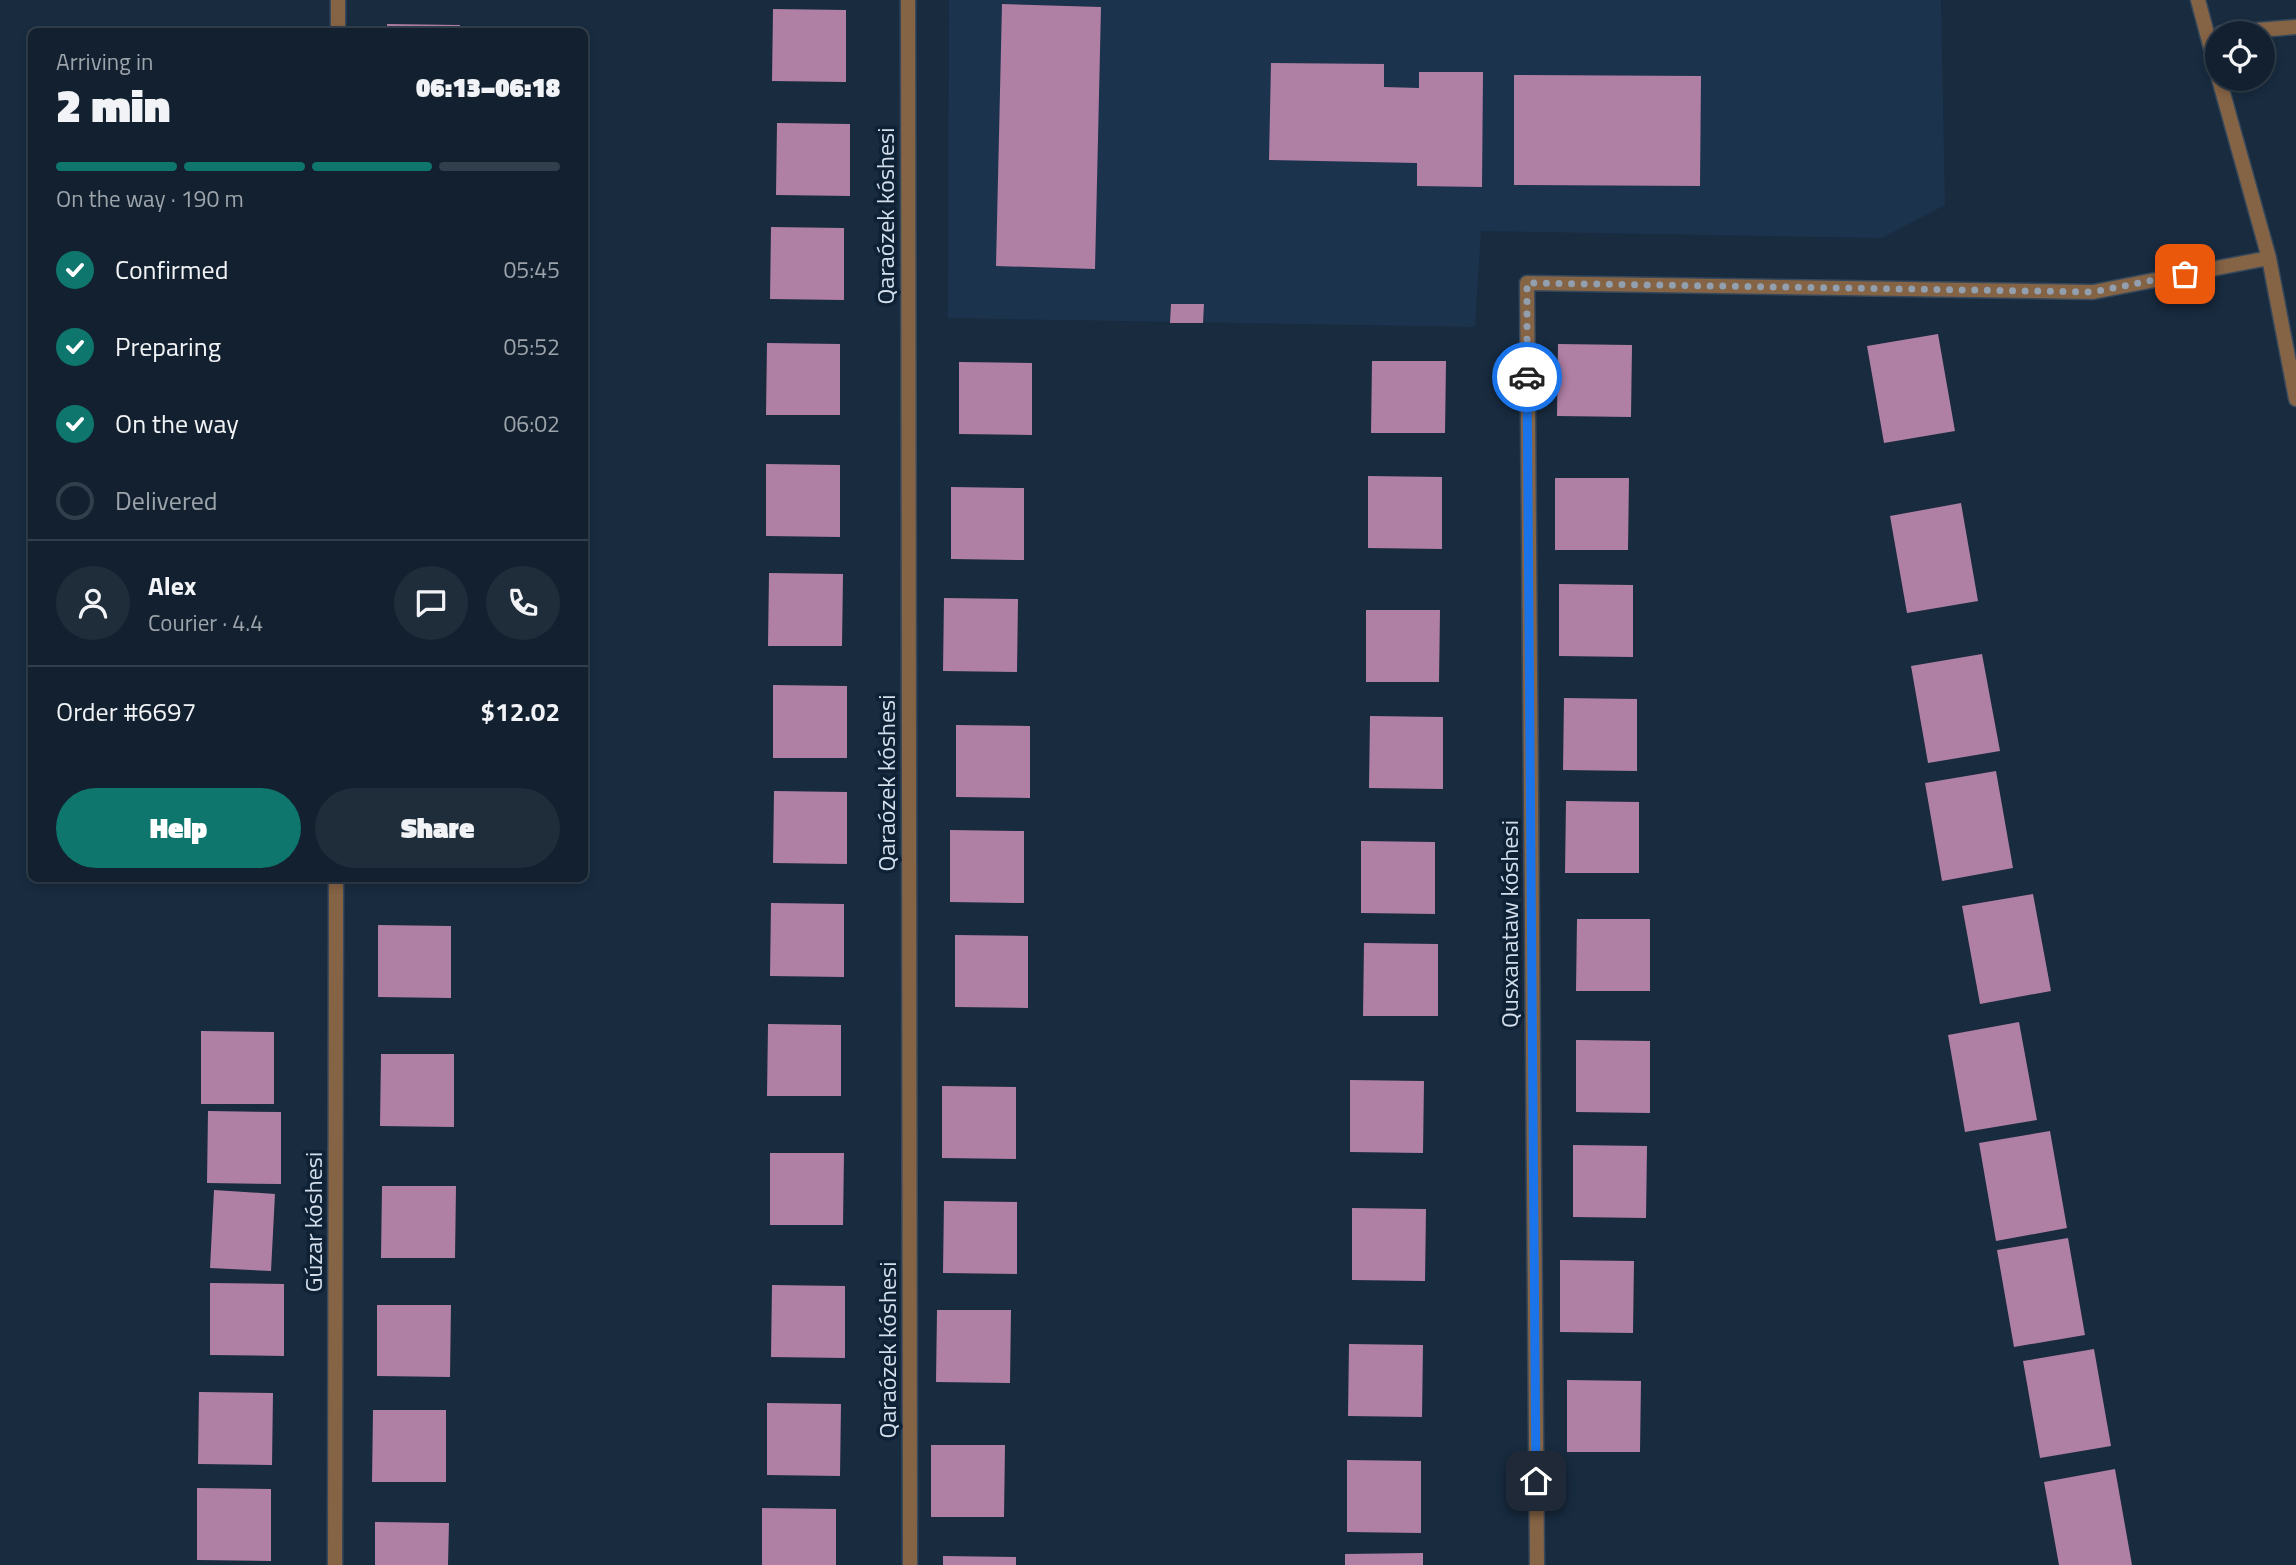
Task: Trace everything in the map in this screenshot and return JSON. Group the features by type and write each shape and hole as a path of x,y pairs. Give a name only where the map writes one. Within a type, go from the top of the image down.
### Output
{"street":[{"path":"338,0 338,28"},
{"name":"Qaraózek kóshesi","path":"908,0 910,1565"},
{"path":"2198,0 2208,21"},
{"path":"2275,29 2296,27"},
{"path":"2223,91 2269,258 2296,399"},
{"name":"Qusxanataw kóshesi","path":"1537,1565 1527,283 2093,292 2269,258"},
{"name":"Gúzar kóshesi","path":"335,1565 336,882"}],"shaded area":[{"path":"949,0 1941,0 1945,205 1882,238 1481,231 1475,327 948,318"}],"building":[{"path":"1002,4 1101,7 1095,269 996,266"},
{"path":"773,9 846,10 846,82 772,81"},
{"path":"387,24 460,25 460,28 387,28"},
{"path":"1271,63 1384,64 1384,87 1419,88 1419,72 1483,72 1482,187 1417,186 1417,163 1269,160"},
{"path":"1514,75 1701,76 1700,186 1514,185"},
{"path":"777,123 850,124 850,196 776,195"},
{"path":"771,227 844,228 844,300 770,299"},
{"path":"1171,304 1204,304 1203,323 1170,323"},
{"path":"1938,334 1955,431 1884,443 1867,346"},
{"path":"767,343 840,344 840,415 766,415"},
{"path":"1558,344 1632,345 1631,417 1557,416"},
{"path":"1372,361 1446,361 1445,433 1371,433"},
{"path":"959,362 1032,363 1032,435 959,434"},
{"path":"766,464 840,465 840,537 766,536"},
{"path":"1368,476 1442,477 1442,549 1368,548"},
{"path":"1555,478 1629,478 1628,550 1555,550"},
{"path":"951,487 1024,488 1024,560 951,559"},
{"path":"1961,503 1978,601 1907,613 1890,516"},
{"path":"769,573 843,574 842,646 768,646"},
{"path":"1559,584 1633,585 1633,657 1559,656"},
{"path":"944,598 1018,599 1017,672 943,671"},
{"path":"1366,610 1440,610 1439,682 1366,682"},
{"path":"1982,654 2000,751 1928,763 1911,666"},
{"path":"773,685 847,686 847,758 773,758"},
{"path":"1564,698 1637,699 1637,771 1563,770"},
{"path":"1370,716 1443,717 1443,789 1369,788"},
{"path":"956,725 1030,726 1030,798 956,797"},
{"path":"1996,771 2013,868 1942,881 1925,783"},
{"path":"774,791 847,792 847,864 773,863"},
{"path":"1566,801 1639,802 1639,873 1565,873"},
{"path":"950,830 1024,831 1024,903 950,902"},
{"path":"1361,841 1435,842 1435,914 1361,913"},
{"path":"2033,894 2051,991 1980,1004 1962,906"},
{"path":"771,903 844,904 844,977 770,976"},
{"path":"1577,919 1650,919 1650,991 1576,991"},
{"path":"378,925 451,926 451,998 378,997"},
{"path":"955,935 1028,936 1028,1008 955,1007"},
{"path":"1364,943 1438,944 1438,1016 1363,1016"},
{"path":"2019,1022 2037,1120 1965,1132 1948,1035"},
{"path":"768,1024 841,1025 841,1096 767,1096"},
{"path":"201,1031 274,1032 274,1104 201,1104"},
{"path":"1576,1040 1650,1041 1650,1113 1576,1112"},
{"path":"381,1054 454,1054 454,1127 380,1126"},
{"path":"1350,1080 1424,1081 1423,1153 1350,1152"},
{"path":"942,1086 1016,1087 1016,1159 942,1158"},
{"path":"208,1111 281,1112 281,1184 207,1183"},
{"path":"2050,1131 2067,1228 1996,1241 1979,1143"},
{"path":"1573,1145 1647,1146 1646,1218 1573,1217"},
{"path":"770,1153 844,1153 843,1225 770,1225"},
{"path":"382,1186 456,1186 455,1258 381,1258"},
{"path":"214,1190 275,1194 271,1271 210,1268"},
{"path":"944,1201 1017,1202 1017,1274 943,1273"},
{"path":"1352,1208 1426,1209 1425,1281 1352,1280"},
{"path":"2068,1238 2085,1335 2014,1347 1997,1250"},
{"path":"1560,1260 1634,1261 1633,1333 1560,1332"},
{"path":"210,1283 284,1284 284,1356 210,1355"},
{"path":"772,1285 845,1286 845,1358 771,1357"},
{"path":"377,1305 451,1305 450,1377 377,1376"},
{"path":"937,1310 1011,1310 1010,1383 936,1382"},
{"path":"1349,1344 1423,1345 1422,1417 1348,1416"},
{"path":"2094,1349 2111,1446 2040,1458 2023,1361"},
{"path":"1567,1380 1641,1381 1640,1452 1567,1452"},
{"path":"199,1392 273,1393 272,1465 198,1464"},
{"path":"767,1403 841,1404 840,1476 767,1475"},
{"path":"373,1410 446,1410 446,1482 372,1482"},
{"path":"931,1445 1005,1445 1004,1517 931,1517"},
{"path":"1347,1460 1421,1461 1421,1533 1347,1532"},
{"path":"2115,1469 2132,1565 2059,1565 2044,1482"},
{"path":"197,1488 271,1489 271,1561 197,1560"},
{"path":"762,1508 836,1509 836,1565 762,1565"},
{"path":"375,1522 449,1523 448,1565 375,1565"},
{"path":"1423,1553 1423,1565 1345,1565 1345,1554"},
{"path":"943,1556 1016,1557 1016,1565 943,1565"}],"way so far":[{"path":"1527,377 1527,283 2093,292 2185,274"}],"route":[{"path":"1527,377 1536,1481"}]}
